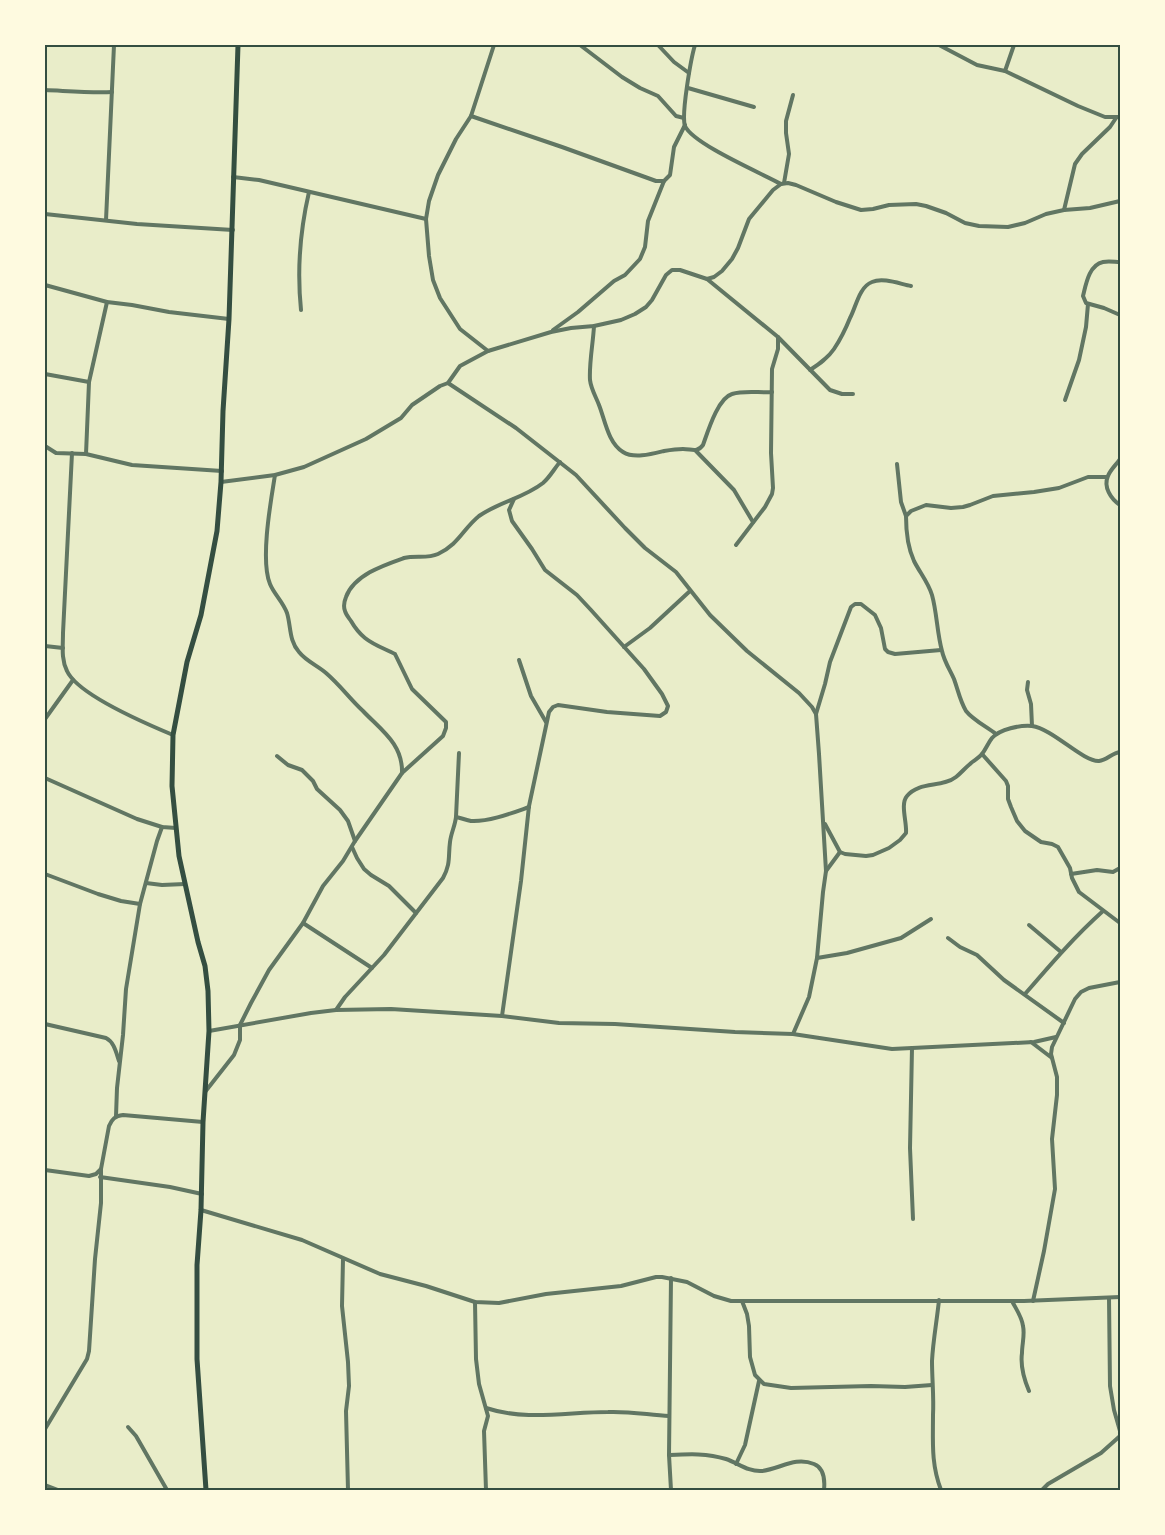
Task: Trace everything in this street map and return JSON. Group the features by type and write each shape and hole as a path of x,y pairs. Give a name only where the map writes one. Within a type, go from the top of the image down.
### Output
{"main road":[{"path":"206,1490 197,1358 197,1265 209,1030 208,991 205,966 179,856 172,786 173,735 187,662 201,615 211,567 222,482 223,411 233,230 238,45"}],"street":[{"path":"106,220 114,45"},
{"path":"488,351 460,329 440,298 433,280 426,219 429,201 438,175 456,139 471,116 494,45"},
{"path":"580,45 622,77 658,96 676,116 684,118"},
{"path":"658,45 674,62 688,73"},
{"path":"695,45 688,73 685,125 698,140 782,183 796,185 836,202 861,210 889,205 916,204 946,213 965,223 979,226 1008,227 1025,223 1046,214 1064,210 1090,208 1120,201"},
{"path":"939,45 977,65 1005,71 1078,106 1104,116 1118,118"},
{"path":"1005,71 1014,45"},
{"path":"688,88 754,106"},
{"path":"45,90 70,90 86,93 112,92"},
{"path":"707,279 714,277 722,271 738,248 749,219 772,190 782,183 789,154 786,121 793,95"},
{"path":"471,116 656,181 664,181"},
{"path":"1064,210 1075,164 1082,154 1118,118"},
{"path":"551,332 633,268 640,259 645,248 648,221 664,181 670,175 674,147 685,125"},
{"path":"233,177 259,180 426,219"},
{"path":"301,310 298,284 304,214 309,192"},
{"path":"45,214 137,224 233,230"},
{"path":"1120,262 1103,262 1096,266 1090,273 1083,296 1086,303 1120,315"},
{"path":"222,482 275,475 304,467 382,431 401,418 412,405 440,386 448,383 460,366 488,351 551,332 594,326 621,320 635,314 646,307 652,300 666,275 672,270 680,270 707,279 778,337 830,390 842,394 853,394"},
{"path":"810,370 821,363 833,350 851,317 862,291 868,284 879,280 911,286"},
{"path":"45,285 107,302 229,319"},
{"path":"86,454 89,382 107,302"},
{"path":"1065,400 1079,360 1086,327 1088,304"},
{"path":"594,326 590,380 609,434 617,447 623,453 644,456 682,449 696,451 734,490 753,522"},
{"path":"736,545 768,501 773,488 771,454 772,369 778,349 778,337"},
{"path":"45,374 89,382"},
{"path":"448,383 516,428 576,475 645,548 676,572 710,615 747,651 799,694 816,714"},
{"path":"696,451 703,445 719,406 729,395 742,392 772,392"},
{"path":"45,446 56,453 86,454 132,464 222,471"},
{"path":"72,453 62,648 65,665 73,680 113,708 149,726 173,735"},
{"path":"1120,459 1107,477 1108,492 1112,500 1120,505"},
{"path":"205,1092 234,1055 240,1040 240,1025 269,970 303,923 316,895 343,861 355,840 402,773 443,736 446,728 446,722 412,689 396,654 366,639 357,630 345,611 344,605 347,594 360,578 394,562 407,558 431,557 450,548 481,515 542,483 550,476 560,462"},
{"path":"896,464 900,502 906,516 906,526 914,560 925,579 936,612 941,650 954,679 961,702 967,712 996,734"},
{"path":"275,475 267,534 267,572 269,583 286,613 292,640 299,652 339,684 386,734 401,756 402,773"},
{"path":"906,516 911,511 926,505 951,508 963,507 992,496 1058,488 1088,477 1107,477"},
{"path":"502,1016 521,880 529,806 548,712 553,706 558,704 607,712 660,716 666,712 668,706 644,669 577,595 545,570 512,521 509,510 514,499"},
{"path":"624,647 650,628 690,591"},
{"path":"793,1034 809,997 817,958 826,871 816,714 826,684 830,662 851,607 855,604 862,604 875,615 881,628 884,647 888,652 895,654 941,650"},
{"path":"45,646 62,648"},
{"path":"518,660 531,696 546,722"},
{"path":"45,719 73,680"},
{"path":"1028,682 1027,690 1032,726"},
{"path":"824,823 840,852 845,854 866,856 889,848 906,833 903,803 908,794 925,786 955,778 982,754 996,734 1020,727 1032,726 1048,732 1084,756 1096,761 1105,760 1116,752 1120,752"},
{"path":"336,1010 345,997 389,949 448,870 451,839 456,817 459,753"},
{"path":"982,754 1006,780 1008,799 1021,826 1032,837 1058,847 1070,868 1079,892 1120,923"},
{"path":"276,756 288,765 302,770 313,781 318,789 340,810 348,821 355,840"},
{"path":"45,778 137,819 162,827 176,828"},
{"path":"456,817 471,821 484,820 512,813 529,806"},
{"path":"116,1116 116,1088 123,1035 126,990 140,904 162,827"},
{"path":"352,847 364,868 371,875 389,886 416,913"},
{"path":"826,871 840,852"},
{"path":"1071,874 1097,870 1113,872 1120,868"},
{"path":"45,874 98,894 140,904"},
{"path":"146,882 162,885 185,884"},
{"path":"1025,994 1081,930 1103,911"},
{"path":"817,958 847,953 901,938 932,919"},
{"path":"303,923 372,968"},
{"path":"1029,925 1061,952"},
{"path":"948,938 960,947 977,955 1004,980 1064,1023"},
{"path":"1033,1301 1055,1189 1052,1139 1057,1077 1052,1058 1052,1047 1081,992 1089,988 1120,982"},
{"path":"209,1030 336,1010 415,1010 502,1016 559,1023 615,1024 793,1034 892,1049 1031,1042 1056,1037"},
{"path":"45,1024 110,1040 120,1062"},
{"path":"1031,1042 1052,1058"},
{"path":"912,1048 910,1148 913,1219"},
{"path":"45,1429 90,1351 95,1259 102,1191 100,1177 109,1126 112,1120 116,1116 123,1114 203,1122"},
{"path":"45,1170 90,1176 96,1174 101,1169"},
{"path":"100,1177 170,1187 202,1194"},
{"path":"201,1210 302,1240 380,1274 475,1302 499,1303 546,1294 621,1286 656,1277 671,1278 692,1284 722,1299 742,1301 1033,1301 1120,1297"},
{"path":"343,1259 342,1306 349,1386 346,1411 348,1490"},
{"path":"671,1278 669,1416 671,1490"},
{"path":"1109,1298 1110,1386 1120,1431"},
{"path":"940,1300 932,1361 932,1385 934,1402 933,1459 936,1477 941,1490"},
{"path":"742,1301 749,1326 750,1357 755,1375 764,1384 791,1388 932,1385"},
{"path":"1012,1301 1024,1328 1021,1354 1022,1367 1024,1381 1029,1391"},
{"path":"475,1302 477,1367 479,1384 488,1416 484,1431 486,1490"},
{"path":"736,1464 745,1445 759,1381"},
{"path":"486,1408 509,1414 610,1412 669,1416"},
{"path":"128,1427 136,1436 167,1490"},
{"path":"1042,1490 1048,1484 1101,1453 1120,1436"},
{"path":"669,1455 710,1455 728,1460 748,1469 760,1471 777,1468 788,1463 808,1462 816,1464 821,1469 824,1477 824,1490"},
{"path":"45,1486 58,1490"}]}
